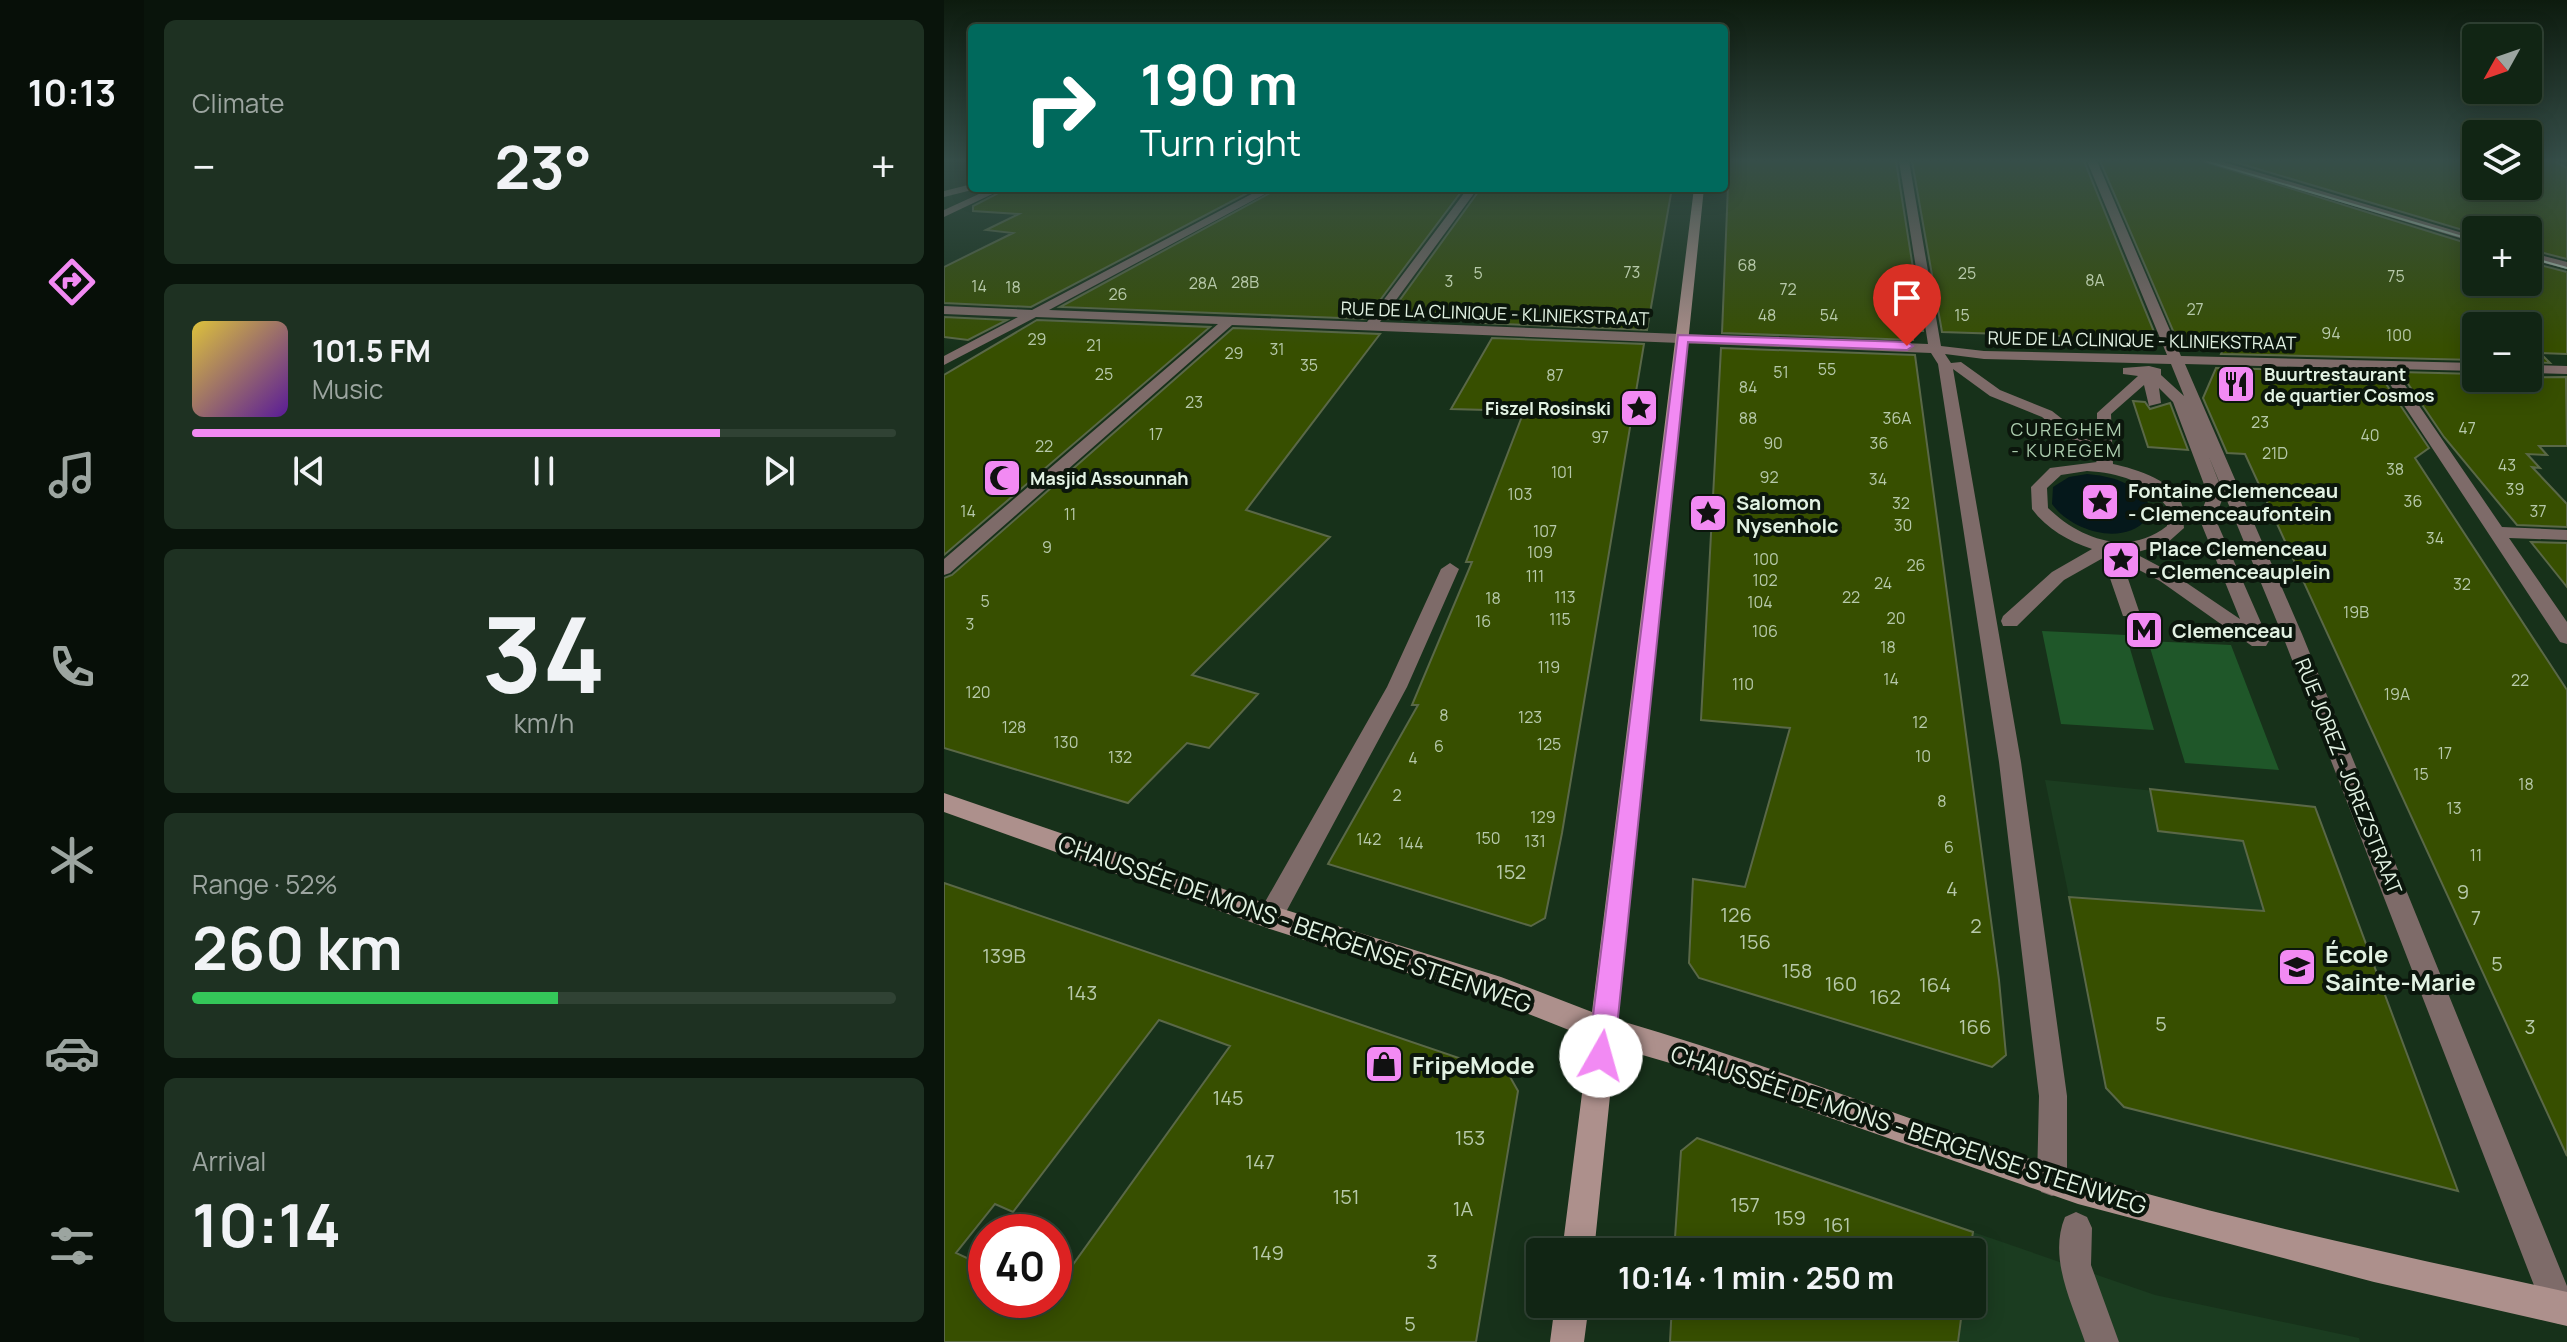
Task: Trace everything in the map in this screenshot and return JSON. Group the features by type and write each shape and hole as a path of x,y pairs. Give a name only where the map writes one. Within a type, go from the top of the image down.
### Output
{"street":[{"path":"944,361 1204,224"},
{"path":"1371,326 1447,224"},
{"path":"1580,1238 1695,224"},
{"path":"1914,224 1935,349 1945,364 2010,762 2053,1096 2052,1181"},
{"name":"RUE JOREZ - JOREZSTRAAT","path":"2113,224 2162,367 2292,634 2563,1308"},
{"path":"2421,224 2462,236"},
{"path":"2542,259 2567,266"},
{"name":"RUE DE LA CLINIQUE - KLINIEKSTRAAT","path":"944,310 1935,349 2162,367 2384,364 2462,367"},
{"path":"944,569 1229,321"},
{"path":"2384,364 2567,637"},
{"path":"2010,621 2058,576 2108,547 2154,544 2175,528 2175,506 2156,485 2106,464 2047,414 1995,393 1956,365 2162,367"},
{"path":"2106,464 2104,413 2162,367"},
{"path":"2130,392 2154,403 2162,367"},
{"path":"2106,464 2056,471 2039,487 2037,497 2040,509 2062,530 2108,547 2166,577 2259,641 2207,518 2216,495 2207,467 2180,400 2162,367"},
{"path":"2542,369 2567,370"},
{"path":"2177,516 2207,518"},
{"path":"2498,532 2567,535"},
{"path":"2108,547 2130,611"},
{"path":"1270,917 1397,687 1450,569"},
{"name":"CHAUSSÉE DE MONS - BERGENSE STEENWEG","path":"944,802 1270,917 1501,990 1604,1030 1687,1054 2052,1181 2374,1266 2563,1308"},
{"path":"2076,1228 2075,1265 2102,1342"},
{"path":"1567,1342 1570,1318"}],"shaded area":[{"path":"2087,474 2113,479 2136,490 2148,503 2147,519 2137,528 2111,534 2071,522 2052,504 2053,487 2069,477"},
{"path":"2042,631 2126,635 2154,730 2061,724"},
{"path":"2148,641 2231,645 2279,770 2185,763"},
{"name":"École Sainte-Marie","path":"2045,780 2315,807 2458,1191 2246,1139 2209,907 2069,897"},
{"path":"1973,1232 2155,1295 2359,1338 2360,1342 1959,1342 1962,1318 1986,1318 1986,1238 1973,1238"}],"building":[{"path":"999,224 1189,224 1031,307 944,303 944,267 1013,233 986,230"},
{"path":"1213,224 1437,224 1366,319 1060,307"},
{"path":"1455,224 1666,224 1647,330 1481,323 1463,314 1397,312 1391,319 1386,319"},
{"path":"1726,224 1906,224 1923,331 1912,331 1913,340 1722,333"},
{"path":"1923,224 2110,224 2157,339 1942,332"},
{"path":"2127,224 2404,224 2462,242 2462,296 2542,296 2542,266 2567,272 2567,354 2542,353 2542,312 2462,312 2462,360 2221,354 2226,342 2177,340"},
{"path":"2441,224 2462,224 2462,230"},
{"path":"2542,224 2567,224 2567,259 2542,253"},
{"path":"944,317 1007,320 968,340 944,337"},
{"path":"1037,320 1210,327 944,555 944,375"},
{"path":"1233,328 1380,334 1246,510 1330,537 1192,675 1258,694 1209,748 1187,743 1128,803 944,748 944,578 952,575"},
{"path":"1492,338 1644,344 1562,833 1545,918 1531,926 1328,864 1418,705 1412,705 1472,562 1466,562 1524,411 1451,409"},
{"path":"1721,348 1915,355 1999,980 2006,1055 1992,1067 1699,978 1689,963 1693,879 1745,887 1790,728 1701,720"},
{"path":"2216,368 2378,372 2429,448 2415,458 2567,690 2567,1156 2245,454 2227,453 2203,398"},
{"path":"2400,372 2462,374 2462,392 2542,392 2542,377 2566,377 2567,446 2539,446 2547,455 2527,454 2540,468 2532,467 2567,504 2567,527 2517,525 2444,437"},
{"path":"2133,401 2145,402 2150,409 2170,403 2188,450 2148,447"},
{"path":"2531,542 2567,543 2567,587"},
{"name":"École Sainte-Marie","path":"2150,789 2315,807 2458,1191 2124,1107 2106,1088 2069,897 2264,911 2243,841 2158,831"},
{"path":"944,883 1509,1075 1518,1091 1476,1342 944,1342","holes":["1159,1020 1230,1046 1072,1266 1072,1318 968,1318 968,1259 956,1253 968,1238 968,1214 987,1214 995,1204 1013,1212"]},
{"path":"1697,1138 1973,1232 1972,1238 1675,1238 1681,1151"},
{"path":"1671,1318 1961,1318 1958,1342 1670,1342"}],"tram line":[{"path":"2417,224 2462,237"},
{"path":"2542,261 2567,268"}],"place":[{"name":"Buurtrestaurant de quartier Cosmos","path":"2236,384"},
{"name":"Fiszel Rosinski","path":"1639,408"},
{"name":"Masjid Assounnah","path":"1002,478"},
{"name":"Fontaine Clemenceau - Clemenceaufontein","path":"2100,502"},
{"name":"Salomon Nysenholc","path":"1708,513"},
{"name":"Place Clemenceau - Clemenceauplein","path":"2121,560"},
{"name":"Clemenceau","path":"2144,630"},
{"name":"École Sainte-Marie","path":"2297,967"},
{"name":"FripeMode","path":"1384,1064"}],"district":[{"name":"CUREGHEM - KUREGEM","path":"2067,439"}],"route":[{"path":"1601,1056 1682,338 1907,346"}]}
